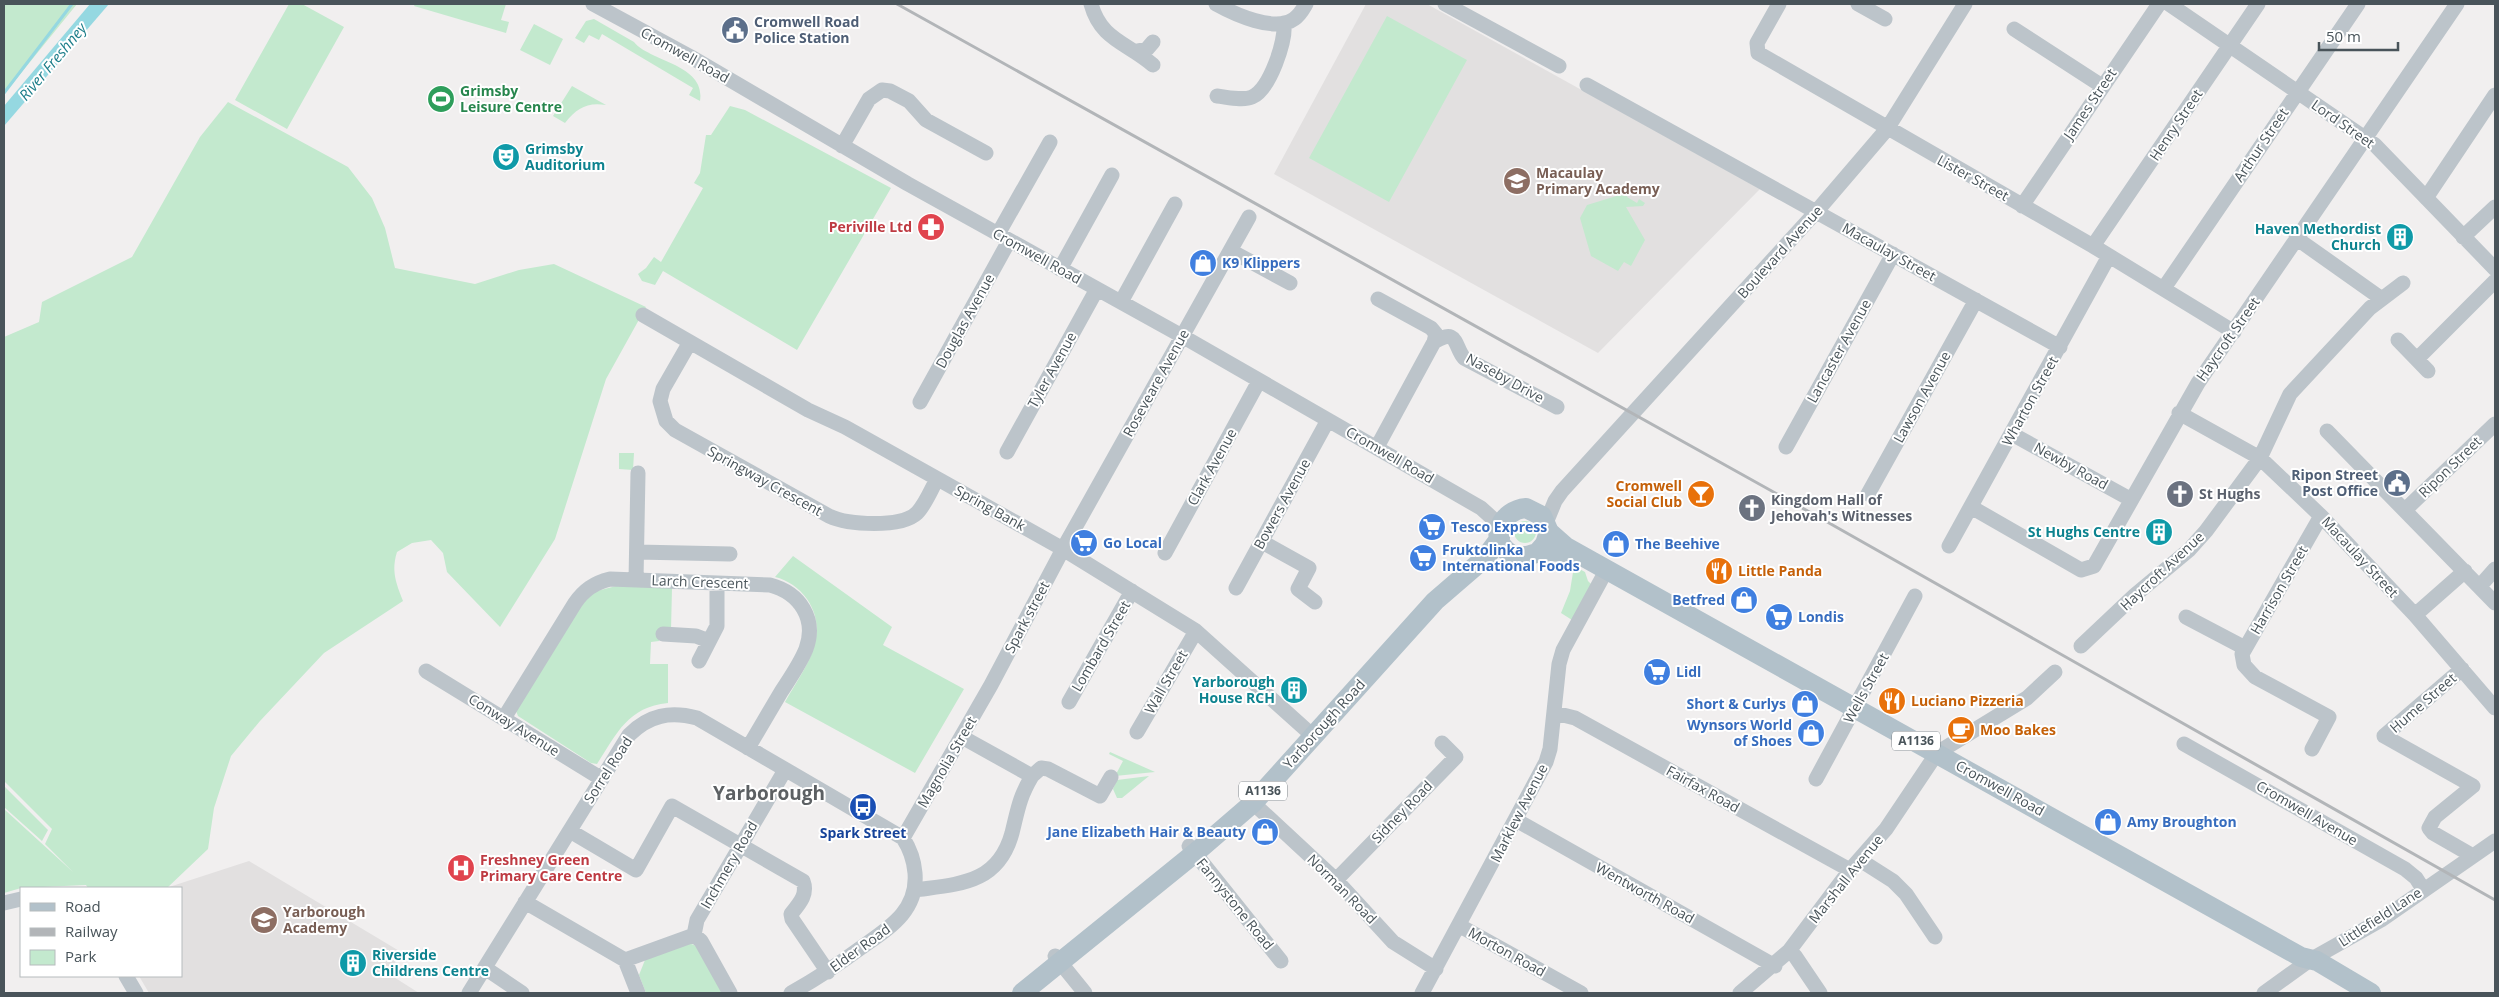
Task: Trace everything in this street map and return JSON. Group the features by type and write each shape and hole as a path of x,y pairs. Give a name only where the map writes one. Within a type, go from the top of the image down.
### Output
{"main road":[{"name":"A1136","path":"1499,535 1501,524 1518,510 1542,516 1548,528"},
{"path":"1499,535 1504,547 1511,554 1529,555 1545,544 1548,528"},
{"name":"Cromwell Road","path":"1548,528 1566,546 2282,947 2310,960"},
{"name":"Yarborough Road","path":"1022,993 1058,959 1252,803 1435,601 1491,551 1499,535"},
{"name":"Cromwell Road","path":"1529,555 1569,552 1585,556"},
{"name":"Yarborough Road","path":"1480,562 1500,557 1529,555"},
{"name":"A1136","path":"2310,960 2317,961 2371,993"}],"street":[{"name":"Cromwell Road","path":"593,4 691,57 842,146 1377,447 1481,508 1492,518 1499,535"},
{"path":"1091,4 1101,28 1137,51 1153,65"},
{"path":"1216,4 1246,19 1284,23 1293,20 1306,4"},
{"path":"1445,4 1559,66"},
{"name":"Lister Street","path":"1779,4 1758,43 1758,53 2093,246 2234,332"},
{"path":"1858,4 1885,19"},
{"name":"Boulevard Avenue","path":"1548,528 1555,501 1570,482 1816,212 1887,129 1965,4"},
{"name":"James Street","path":"2022,206 2158,4"},
{"name":"Lord Street","path":"2169,4 2366,138 2495,269"},
{"name":"Henry Street","path":"2093,246 2258,4"},
{"name":"Arthur Street","path":"2164,288 2358,4"},
{"name":"Haycroft Street","path":"1971,507 2081,570 2085,570 2097,563 2130,499 2198,382 2457,4"},
{"path":"1217,96 1246,98 1257,94 1282,48 1284,23"},
{"path":"2014,29 2102,86"},
{"path":"1137,51 1147,49 1153,42"},
{"name":"Macaulay Street","path":"1587,85 2060,347"},
{"path":"842,146 869,99 882,90 890,91 909,101 926,120 986,153"},
{"path":"2426,198 2495,95"},
{"name":"Douglas Avenue","path":"920,402 1050,142"},
{"path":"1060,269 1112,175"},
{"path":"1121,302 1175,204"},
{"path":"2463,237 2495,207"},
{"name":"Roseveare Avenue","path":"1064,549 1249,217"},
{"path":"2296,238 2382,299"},
{"path":"1231,251 1290,283"},
{"name":"Lancaster Avenue","path":"1786,447 1893,254"},
{"name":"Wharton Street","path":"1949,546 2109,256"},
{"path":"2417,360 2495,281"},
{"name":"Haycroft Avenue","path":"2082,646 2135,595 2188,550 2206,531 2260,458 2290,394 2370,308 2403,283"},
{"name":"Tyler Avenue","path":"1007,452 1098,289"},
{"path":"1377,447 1434,342 1436,334 1431,328 1378,299"},
{"name":"Lawson Avenue","path":"1868,494 1976,300"},
{"name":"Spring Bank","path":"643,315 808,410 845,427 1064,549 1196,631 1313,736"},
{"name":"Naseby Drive","path":"1434,342 1442,337 1452,338 1459,344 1464,358 1557,407"},
{"path":"2398,340 2428,371"},
{"name":"Springway Crescent","path":"690,342 663,389 660,401 662,412 666,421 675,430 715,454 829,516 843,521 896,523 908,520 918,512 937,479"},
{"name":"Clark Avenue","path":"1165,552 1258,381"},
{"name":"Macaulay Street","path":"2179,413 2260,458 2321,516 2415,615 2495,708"},
{"name":"Bowers Avenue","path":"1236,588 1328,420"},
{"name":"Ripon Street","path":"2405,510 2495,424"},
{"path":"2326,431 2495,603"},
{"name":"Newby Road","path":"2012,434 2130,499"},
{"path":"636,580 638,472"},
{"name":"Boulevard Avenue","path":"1518,510 1550,497 1570,482"},
{"name":"Cromwell Road","path":"1481,508 1518,510"},
{"name":"Harrison Street","path":"2312,749 2329,717 2255,677 2244,665 2242,654 2321,516"},
{"path":"1262,542 1309,568 1298,589 1315,602"},
{"name":"Spark street","path":"991,685 1064,549"},
{"path":"637,552 730,554"},
{"name":"Marklew Avenue","path":"1422,993 1460,926 1546,762 1556,713 1559,664 1563,650 1607,569"},
{"path":"2480,586 2495,569"},
{"path":"2415,615 2465,571"},
{"name":"Larch Crescent","path":"504,718 580,596 591,586 604,580 636,580 778,587 803,605 808,621 809,638 802,658 748,748"},
{"path":"699,661 717,626 717,583"},
{"name":"Lombard Street","path":"1069,702 1132,591"},
{"name":"Wells Street","path":"1816,779 1916,596"},
{"path":"2186,617 2245,648"},
{"name":"Wall Street","path":"1137,732 1196,631"},
{"path":"663,634 696,636 709,641"},
{"name":"Hume Street","path":"2462,669 2384,736 2472,786 2435,817 2429,828 2433,833 2472,856"},
{"name":"Conway Avenue","path":"426,670 602,779"},
{"path":"1937,753 2028,698 2055,672"},
{"name":"Magnolia Street","path":"903,838 991,685"},
{"name":"Fairfax Road","path":"1556,713 1575,718 1855,865 1893,881 1906,894 1935,937"},
{"name":"Sorrel Road","path":"469,993 629,735 647,720 658,716 683,714 697,718 903,838"},
{"path":"962,737 1032,776"},
{"name":"Sidney Road","path":"1336,880 1456,757 1442,743"},
{"name":"Cromwell Avenue","path":"2184,744 2405,869 2416,878 2423,889"},
{"name":"Marshall Avenue","path":"1740,993 1774,966 1789,951 1855,865 1886,829 1937,753"},
{"path":"903,838 913,859 915,890 968,883 982,877 994,866 1009,843 1021,794 1032,776 1042,768 1048,769 1100,796 1111,777"},
{"name":"Inchmery Road","path":"694,935 697,920 785,770"},
{"name":"Norman Road","path":"1252,803 1336,880 1393,942 1436,969"},
{"path":"570,831 636,870 672,806 803,880 806,888 804,896 792,914 792,918 828,972"},
{"name":"Wentworth Road","path":"1516,820 1774,966"},
{"name":"Littlefield Lane","path":"2264,993 2310,960 2381,920 2423,889 2495,841"},
{"name":"Fannystone Road","path":"1192,850 1282,961"},
{"name":"Elder Road","path":"791,993 828,972 898,920 911,901 915,890"},
{"path":"4,903 20,899"},
{"path":"525,902 626,960 638,993"},
{"name":"Morton Road","path":"1460,926 1581,993"},
{"path":"626,960 694,935 701,941 730,993"},
{"path":"1789,951 1795,956 1820,993"},
{"path":"1058,959 1085,993"},
{"path":"485,968 522,993"},
{"path":"127,977 136,993"}],"shaded area":[{"name":"Macaulay Primary Academy","path":"1366,4 1427,4 1760,189 1598,353 1274,174"},
{"name":"Yarborough Academy","path":"249,861 401,952 389,974 419,993 149,993 140,977 182,977 182,887 169,887"}],"green space":[{"path":"4,4 77,4 4,94"},
{"path":"289,4 302,4 344,27 287,129 235,100"},
{"path":"415,4 506,4 501,20 509,22 506,33 414,6"},
{"path":"1387,16 1467,60 1389,202 1309,158"},
{"path":"594,19 634,42 642,49 686,71 700,89 700,101 689,95 693,88 602,34 599,40 589,35 584,43 575,38 586,21"},
{"path":"534,24 563,39 550,65 520,50"},
{"path":"572,86 606,105 593,104 583,107 565,123 553,116"},
{"path":"228,102 348,167 372,198 385,228 395,268 475,284 519,270 554,264 646,307 606,379 555,539 500,627 447,572 443,553 431,540 412,543 397,552 394,565 395,577 403,601 324,653 260,721 231,756 214,808 208,849 168,887 87,887 86,885 20,887 4,893 4,809 73,872 45,844 52,829 4,781 4,337 39,322 42,302 132,257 200,137"},
{"path":"730,106 745,110 891,188 797,350 663,271 655,285 642,281 638,274 646,268 654,257 661,262 703,188 694,183 700,173 706,135 711,135"},
{"path":"1622,190 1628,193 1627,197 1637,203 1639,199 1645,203 1643,206 1626,207 1645,240 1631,266 1624,262 1618,271 1591,256 1580,218 1587,205 1623,194"},
{"path":"619,453 634,453 633,470 619,469"},
{"path":"1521,521 1529,521 1536,528 1536,536 1529,543 1521,543 1514,536 1514,528"},
{"path":"793,556 892,627 883,645 964,689 915,773 785,702 812,652 817,626 814,613 804,595 789,582 775,577"},
{"path":"1574,566 1585,572 1588,581 1592,585 1572,620 1561,613 1570,591"},
{"path":"616,586 672,588 671,630 659,629 659,641 651,642 650,664 668,664 668,703 654,705 633,716 618,732 597,764 591,763 518,716 516,711 579,606 593,592"},
{"path":"1110,752 1155,772 1115,776 1123,761 1109,754"},
{"path":"1149,776 1122,798 1117,798 1113,789 1117,780"},
{"path":"4,786 48,830 42,841 4,807"},
{"path":"689,943 699,947 723,993 646,993 639,975 645,960"}],"water":[{"name":"River Freshney","path":"90,4 109,4 4,126 4,106"}],"waterway":[{"path":"4,93 72,4"}],"railway":[{"path":"897,4 1822,519 2495,900"}],"place":[{"name":"Cromwell Road Police Station","path":"735,30"},
{"name":"Grimsby Leisure Centre","path":"441,99"},
{"name":"Grimsby Auditorium","path":"506,157"},
{"name":"Macaulay Primary Academy","path":"1517,181"},
{"name":"Periville Ltd","path":"931,227"},
{"name":"Haven Methordist Church","path":"2400,237"},
{"name":"K9 Klippers","path":"1203,263"},
{"name":"Ripon Street Post Office","path":"2397,483"},
{"name":"Cromwell Social Club","path":"1701,494"},
{"name":"St Hughs","path":"2180,494"},
{"name":"Kingdom Hall of Jehovah's Witnesses","path":"1752,508"},
{"name":"Tesco Express","path":"1432,527"},
{"name":"St Hughs Centre","path":"2159,532"},
{"name":"Go Local","path":"1084,543"},
{"name":"The Beehive","path":"1616,544"},
{"name":"Fruktolinka International Foods","path":"1423,558"},
{"name":"Little Panda","path":"1719,571"},
{"name":"Betfred","path":"1744,600"},
{"name":"Londis","path":"1779,617"},
{"name":"Lidl","path":"1657,672"},
{"name":"Yarborough House RCH","path":"1294,690"},
{"name":"Luciano Pizzeria","path":"1892,701"},
{"name":"Short & Curlys","path":"1805,704"},
{"name":"Moo Bakes","path":"1961,730"},
{"name":"Wynsors World of Shoes","path":"1811,733"},
{"name":"Spark Street","path":"863,807"},
{"name":"Amy Broughton","path":"2108,822"},
{"name":"Jane Elizabeth Hair & Beauty","path":"1265,832"},
{"name":"Freshney Green Primary Care Centre","path":"461,868"},
{"name":"Yarborough Academy","path":"264,920"},
{"name":"Riverside Childrens Centre","path":"353,963"}],"district":[{"name":"Yarborough","path":"769,793"}]}
